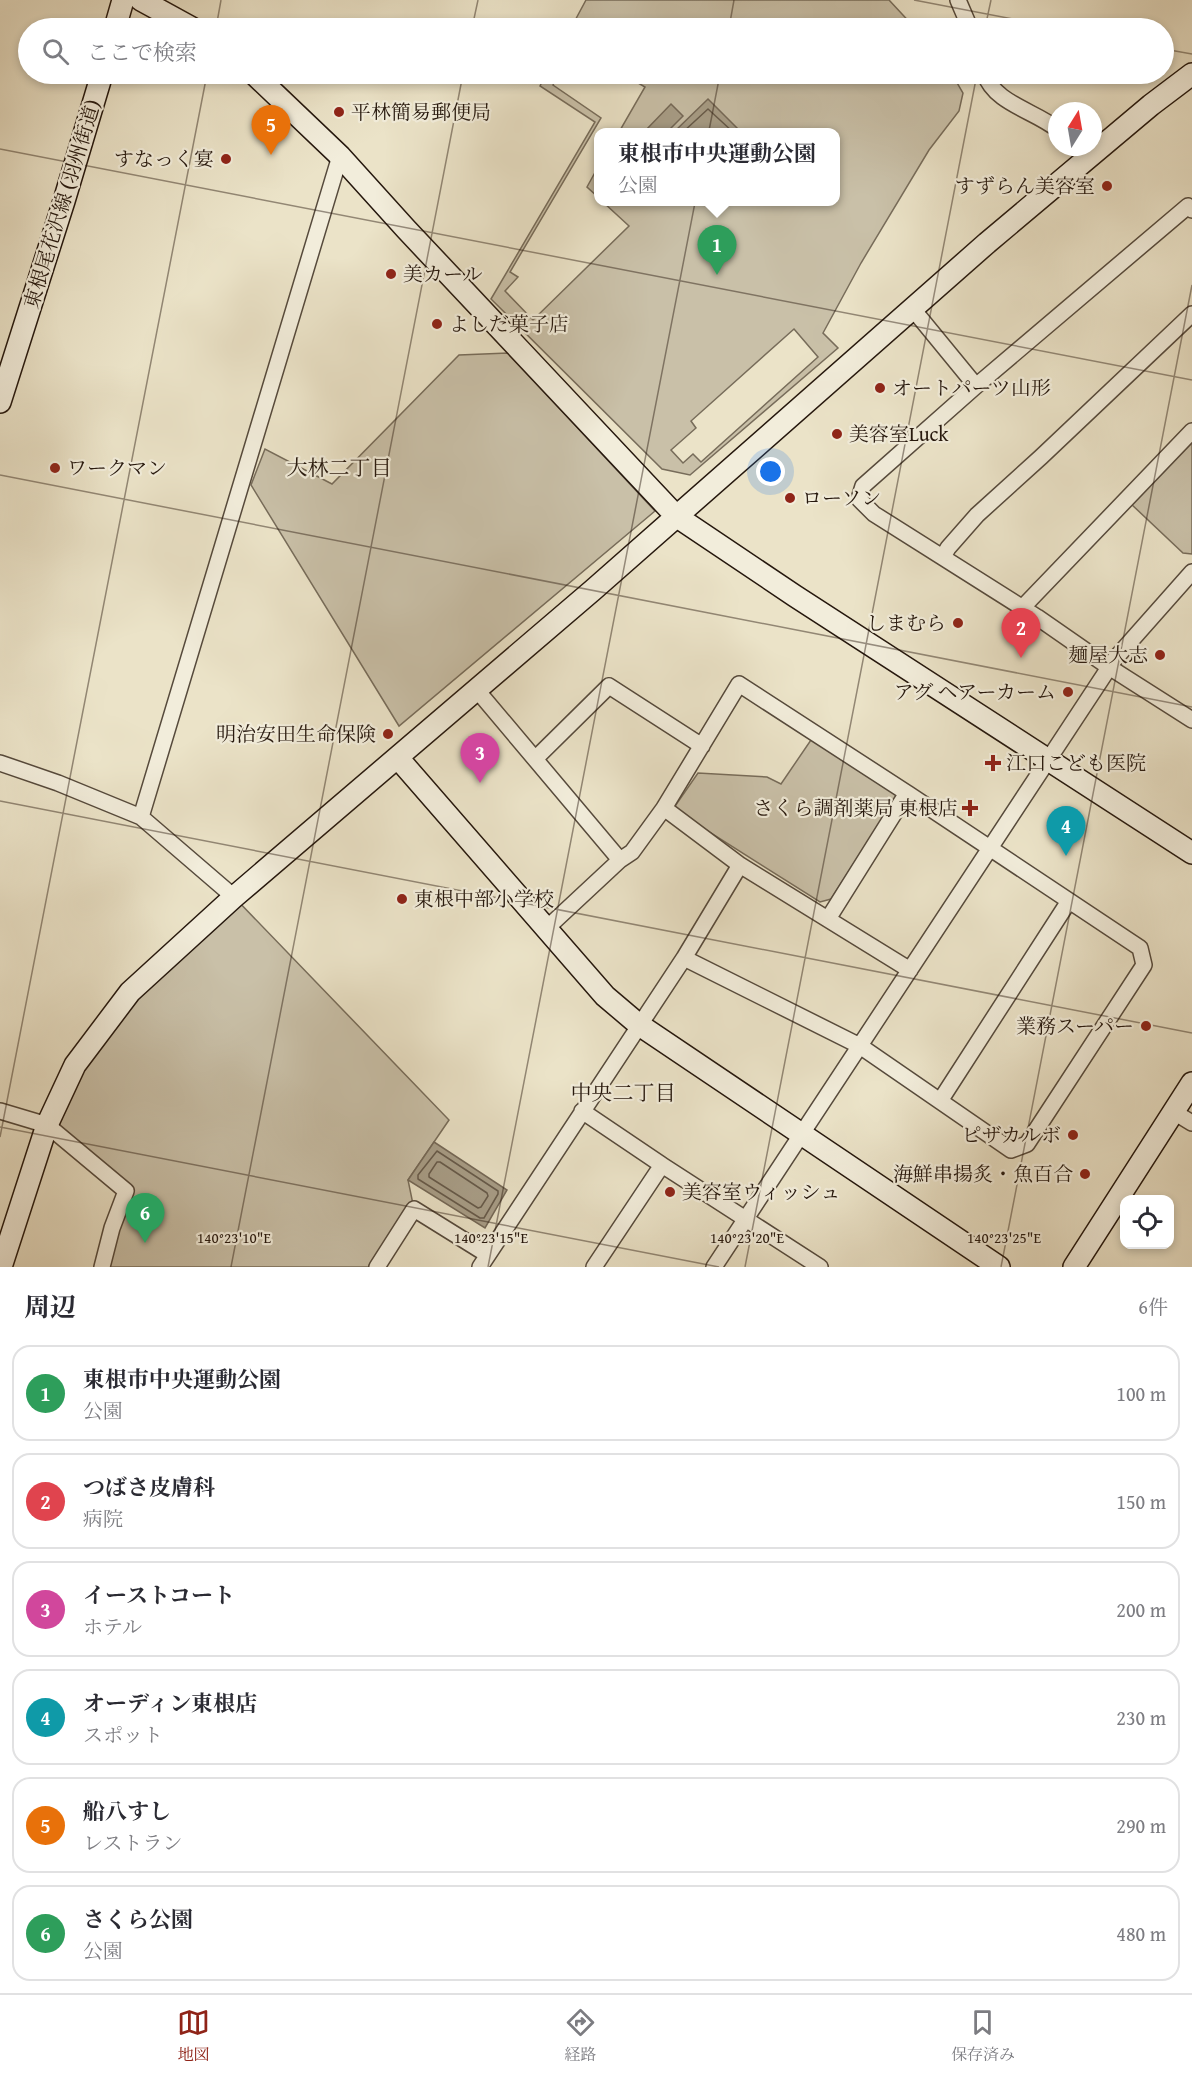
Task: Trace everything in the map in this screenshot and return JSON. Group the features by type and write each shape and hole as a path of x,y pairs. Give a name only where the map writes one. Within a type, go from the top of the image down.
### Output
{"street":[{"path":"118,18 123,0"},
{"path":"141,0 174,18"},
{"path":"958,0 966,18"},
{"path":"1102,139 1192,74"},
{"name":"東根尾花沢線 (羽州街道)","path":"0,402 99,84"},
{"path":"264,84 340,156 406,230 675,516 1192,853"},
{"path":"988,84 1018,107 1048,124"},
{"path":"141,817 340,156"},
{"path":"1,1267 47,1125 75,1065 130,992 234,897 593,590 912,308 1079,156"},
{"path":"1191,718 874,514 859,500 863,486 976,386 1188,206 1192,210"},
{"path":"912,308 976,386"},
{"path":"942,557 977,515 1041,458 1192,315"},
{"path":"1022,608 1192,431"},
{"path":"714,1267 1109,667 1192,572"},
{"path":"547,928 620,860 632,852 664,808 740,684 1140,948 1144,965 1027,1144 1011,1150 860,1046 684,958"},
{"path":"535,759 609,686 702,746"},
{"path":"476,689 620,860"},
{"path":"398,758 605,996 639,1024 999,1267"},
{"path":"0,763 58,783 141,817 234,897"},
{"path":"828,919 907,793"},
{"path":"664,808 740,865 910,970"},
{"path":"377,1267 414,1209 484,1261 684,958 740,865"},
{"path":"940,1101 1069,901"},
{"path":"1074,1267 1183,1118 1192,1083"},
{"path":"0,1111 47,1125 126,1191 112,1228 102,1267"},
{"path":"582,1111 820,1267"},
{"path":"594,1267 662,1165"}],"shaded area":[{"path":"586,0 889,0 906,18 576,18"},
{"path":"541,84 554,84 601,118 510,272 518,277 505,291 533,320 629,226 607,206 840,206 840,128 621,128 645,87 640,84 958,84 963,93 959,111 929,150 861,263 823,333 838,348 690,475 662,469 491,299 595,122 540,86","holes":["794,329 818,357 701,462 693,454 683,463 671,450 696,428 691,421"]},
{"path":"594,174 594,193 587,187"},
{"path":"508,353 655,511 399,726 251,485 265,449 332,484 459,355"},
{"path":"1192,440 1192,554 1183,553 1130,503"},
{"path":"813,737 899,793 831,899 820,902 673,809 698,773 767,777 781,784"},
{"path":"234,897 449,1120 408,1180 414,1209 377,1267 102,1267 126,1191 47,1125 75,1065"}],"water":[{"path":"708,99 737,128 678,128"},
{"path":"671,104 683,116 671,128 648,128"},
{"path":"434,1142 507,1190 485,1228 408,1180"}],"place":[{"name":"平林簡易郵便局","path":"339,112"},
{"name":"船八すし","path":"271,155"},
{"name":"すなっく宴","path":"226,159"},
{"name":"すずらん美容室","path":"1107,186"},
{"name":"美カール","path":"391,274"},
{"name":"東根市中央運動公園","path":"717,275"},
{"name":"よしだ菓子店","path":"437,324"},
{"name":"オートパーツ山形","path":"880,388"},
{"name":"美容室Luck","path":"837,434"},
{"name":"ワークマン","path":"55,468"},
{"name":"ローソン","path":"790,498"},
{"name":"しまむら","path":"958,623"},
{"name":"麺屋大志","path":"1160,655"},
{"name":"つばさ皮膚科","path":"1021,658"},
{"name":"アグ ヘアーカーム","path":"1068,692"},
{"name":"明治安田生命保険","path":"388,734"},
{"name":"江口こども医院","path":"993,763"},
{"name":"イーストコート","path":"480,783"},
{"name":"さくら調剤薬局 東根店","path":"970,808"},
{"name":"オーディン東根店","path":"1066,856"},
{"name":"東根中部小学校","path":"402,899"},
{"name":"業務スーパー","path":"1146,1026"},
{"name":"ピザカルボ","path":"1073,1135"},
{"name":"海鮮串揚炙・魚百合","path":"1085,1174"},
{"name":"美容室ウィッシュ","path":"670,1192"},
{"name":"さくら公園","path":"145,1243"}],"district":[{"name":"大林二丁目","path":"339,468"},
{"name":"中央二丁目","path":"623,1093"}]}
